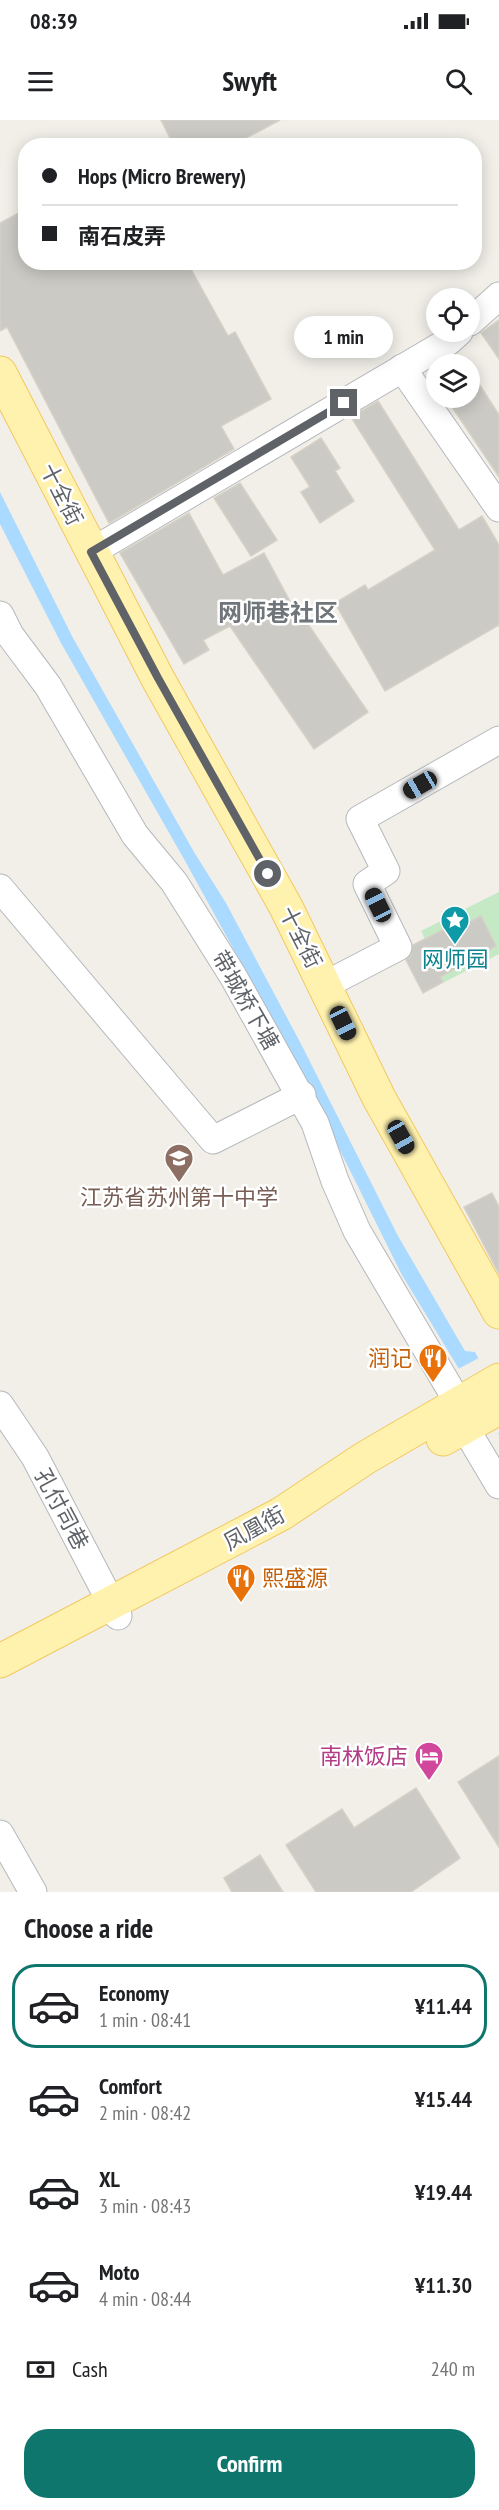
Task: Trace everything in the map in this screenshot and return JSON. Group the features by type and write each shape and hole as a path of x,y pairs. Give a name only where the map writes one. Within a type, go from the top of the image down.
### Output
{"main road":[{"name":"十全街","path":"0,373 158,678 250,841 325,985 379,1098 499,1312"},
{"name":"凤凰街","path":"0,1661 115,1610 288,1526 462,1415 499,1380"},
{"name":"凤凰街","path":"462,1415 499,1408"},
{"name":"凤凰街","path":"0,1677 115,1610"}],"street":[{"path":"480,313 499,296"},
{"path":"91,552 447,342"},
{"path":"402,368 499,508"},
{"name":"带城桥下塘","path":"0,615 10,635 48,686 135,835 174,882 233,976 302,1095 315,1124 334,1181 357,1231 462,1415 499,1485"},
{"path":"325,985 398,947 367,884 386,871 360,819 499,740"},
{"path":"0,888 213,1140 302,1095"},
{"name":"孔付司巷","path":"0,1405 35,1457 115,1610"},
{"path":"0,1834 33,1892"}],"green space":[{"name":"网师园","path":"499,892 499,954 423,993 402,951 425,939 421,931"}],"water":[{"path":"0,492 73,638 194,852 226,903 301,1044 398,1236 465,1351 475,1352 499,1397 499,1435 402,1275 301,1072 184,859 61,643 0,524"}],"pier":[{"path":"479,1358 499,1390 499,1433 495,1435 456,1370"}],"building":[{"path":"161,120 280,120 246,138 170,138"},
{"path":"18,213 18,270 191,270 228,336 235,332 271,399 221,426 234,449 109,523 7,327 0,331 0,223"},
{"path":"499,320 499,359 481,333"},
{"path":"480,386 499,415 499,477 453,408 480,408"},
{"path":"378,401 459,530 482,516 499,545 499,625 385,691 335,603 365,585 368,590 435,550 351,417"},
{"path":"321,438 340,468 335,471 354,501 320,523 301,492 310,487 291,457"},
{"path":"240,483 277,540 251,556 214,498"},
{"path":"189,513 223,575 264,553 291,603 293,602 368,712 314,749 230,626 203,640 209,650 184,664 120,553"},
{"name":"网师园","path":"481,916 496,946 440,977 443,982 423,993 406,960 411,955 413,945 464,919 466,924"},
{"path":"492,1193 499,1207 499,1274 464,1207"},
{"path":"499,1756 499,1847 458,1782"},
{"path":"416,1788 460,1858 411,1892 316,1892 286,1845 342,1809 354,1828"},
{"path":"260,1855 283,1892 232,1892 224,1878"}],"place":[{"name":"网师园","path":"455,946"},
{"name":"江苏省苏州第十中学","path":"179,1184"},
{"name":"润记","path":"433,1384"},
{"name":"熙盛源","path":"241,1604"},
{"name":"南林饭店","path":"429,1782"}],"district":[{"name":"网师巷社区","path":"278,612"}],"route":[{"path":"268,874 158,678 91,552 344,403"}]}
